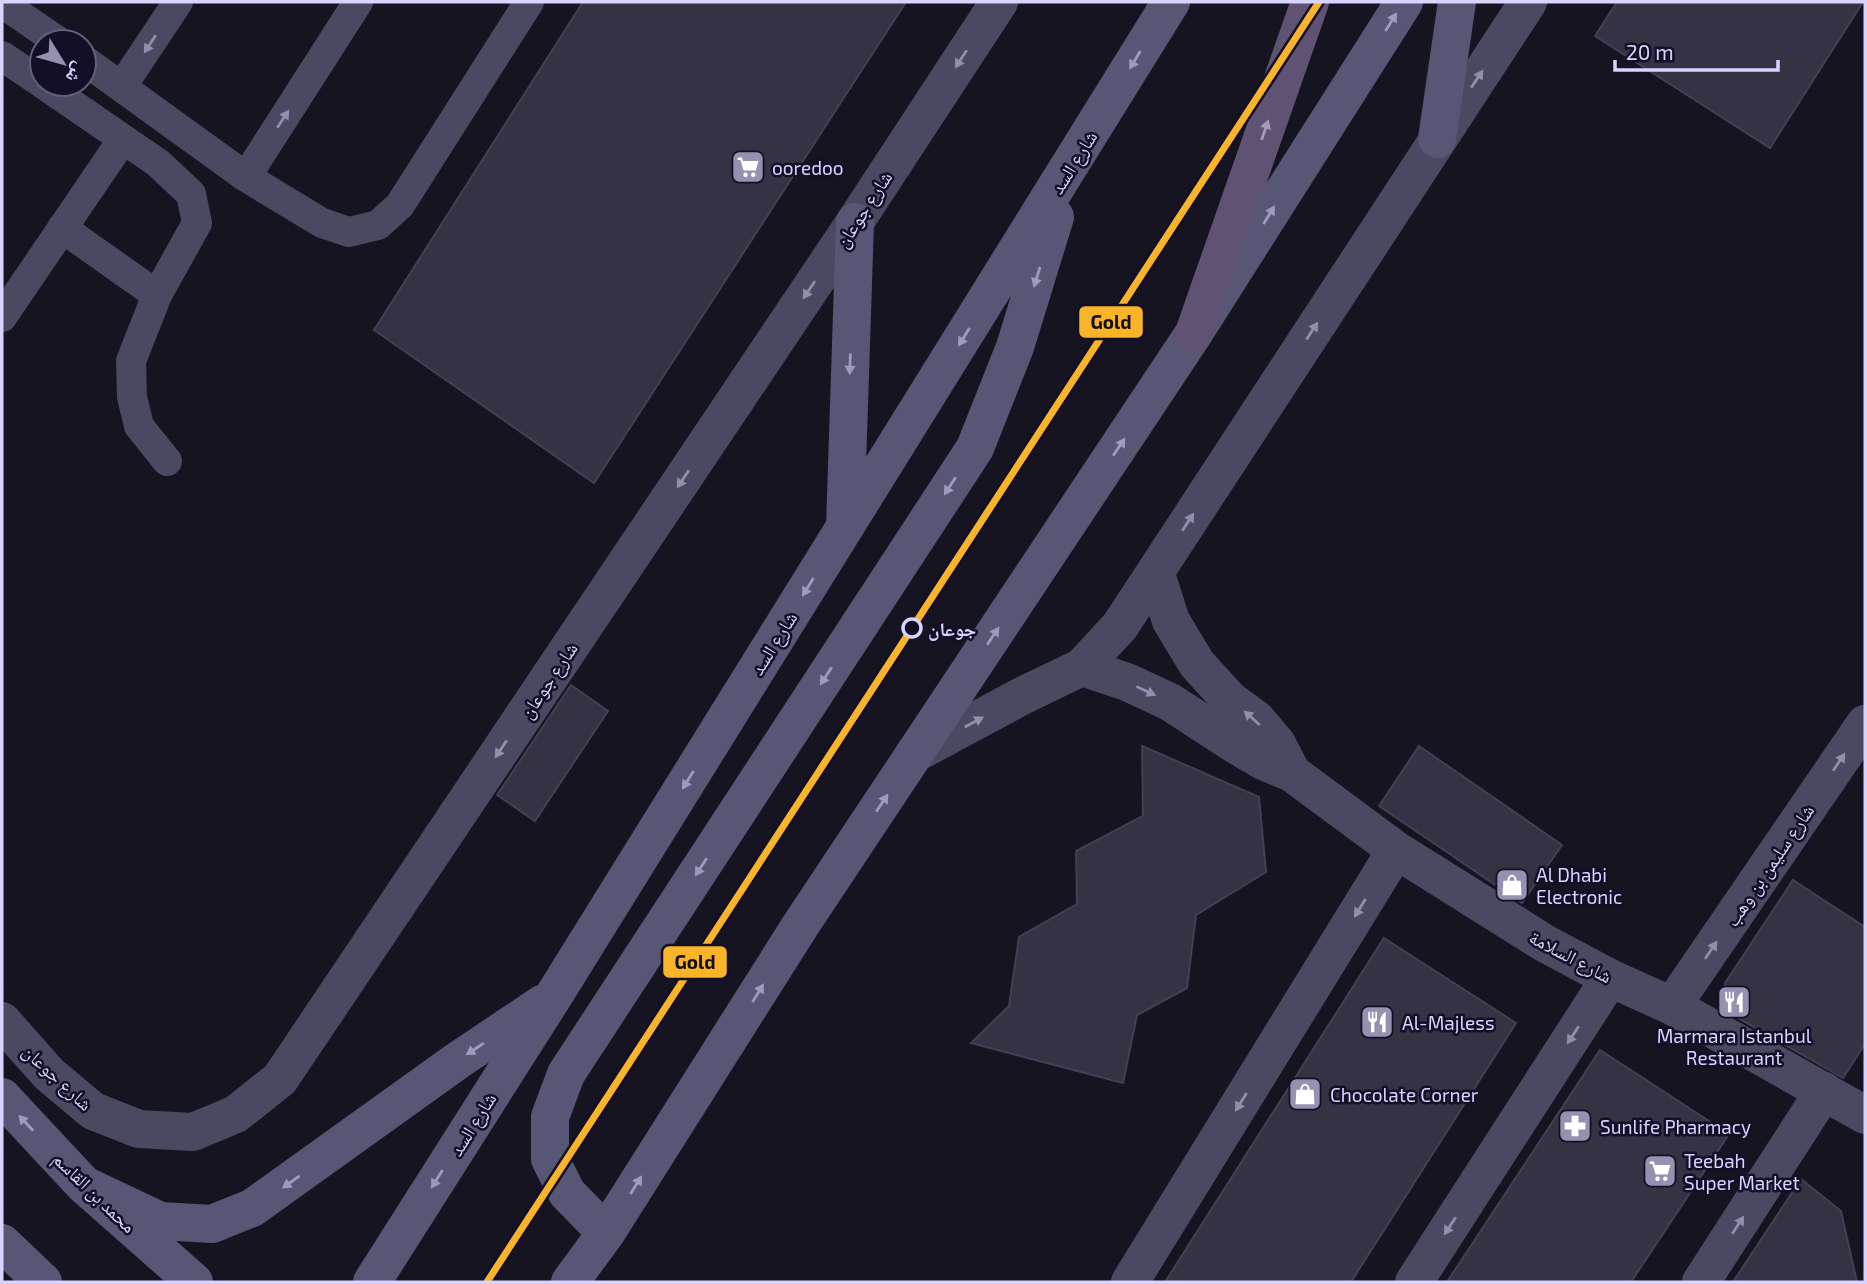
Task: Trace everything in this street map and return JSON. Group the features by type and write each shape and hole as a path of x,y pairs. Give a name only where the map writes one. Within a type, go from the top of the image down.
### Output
{"main road":[{"name":"شارع السد","path":"372,1282 845,529 1171,2"},
{"path":"1194,333 1310,2"},
{"path":"570,1282 606,1233 800,926 1194,333 1404,2"},
{"path":"1437,139 1457,2"},
{"path":"606,1233 567,1193 550,1159 550,1117 566,1074 975,448 1015,348 1071,164"},
{"path":"845,529 855,222"},
{"path":"84,1185 160,1221 212,1224 253,1208 457,1061 552,997"},
{"name":"محمد بن القاسم","path":"2,1097 84,1185 194,1282"},
{"path":"2,1243 43,1282"},
{"path":"2,1258 13,1282"}],"street":[{"name":"شارع جوعان","path":"2,1021 49,1074 93,1111 139,1129 193,1132 236,1114 280,1079 855,222 999,2"},
{"path":"914,754 1082,667 1120,626 1528,2"},
{"name":"شارع السلامة","path":"1156,574 1171,621 1197,664 1230,700 1256,719 1276,744 1292,773"},
{"name":"شارع السلامة","path":"1082,667 1127,682 1170,702 1236,746 1292,773 1396,850 1546,944 1610,978 1672,1006 1865,1115"},
{"name":"شارع سليمن بن وهب","path":"1672,1006 1865,724"},
{"path":"1130,1282 1396,850"},
{"path":"1414,1282 1610,978"},
{"path":"1701,1282 1824,1091"}],"lane":[{"path":"122,86 178,2"},
{"path":"246,177 358,2"},
{"path":"98,70 246,177 322,223 349,232 378,225 400,205 529,2"},
{"path":"11,5 40,28"},
{"path":"4,62 28,76"},
{"path":"62,98 158,163 191,194 197,223 157,295 131,361 132,397 139,426 167,461"},
{"path":"2,317 122,139"},
{"path":"62,228 157,295"}],"building":[{"path":"583,2 906,2 594,483 374,330"},
{"path":"1617,2 1863,2 1770,148 1595,36"},
{"path":"571,685 608,711 535,821 497,795"},
{"path":"1142,746 1259,797 1266,872 1196,915 1187,988 1137,1015 1123,1083 971,1043 1009,1006 1019,937 1077,904 1076,851 1143,816"},
{"path":"1419,746 1562,845 1522,903 1379,806"},
{"path":"1793,880 1865,927 1865,1044 1843,1078 1724,1010 1725,983"},
{"path":"1384,938 1516,1023 1351,1282 1165,1282"},
{"path":"1600,1050 1729,1134 1631,1282 1447,1282"},
{"path":"1801,1179 1841,1211 1857,1282 1733,1282"}],"transit line":[{"name":"Gold","path":"487,1282 1319,2"}],"place":[{"name":"ooredoo","path":"748,167"},
{"name":"جوعان","path":"912,628"},
{"name":"Al Dhabi Electronic","path":"1512,885"},
{"name":"Marmara Istanbul Restaurant","path":"1734,1002"},
{"name":"Al-Majless","path":"1377,1022"},
{"name":"Chocolate Corner","path":"1305,1094"},
{"name":"Sunlife Pharmacy","path":"1575,1126"},
{"name":"Teebah Super Market","path":"1660,1171"}]}
